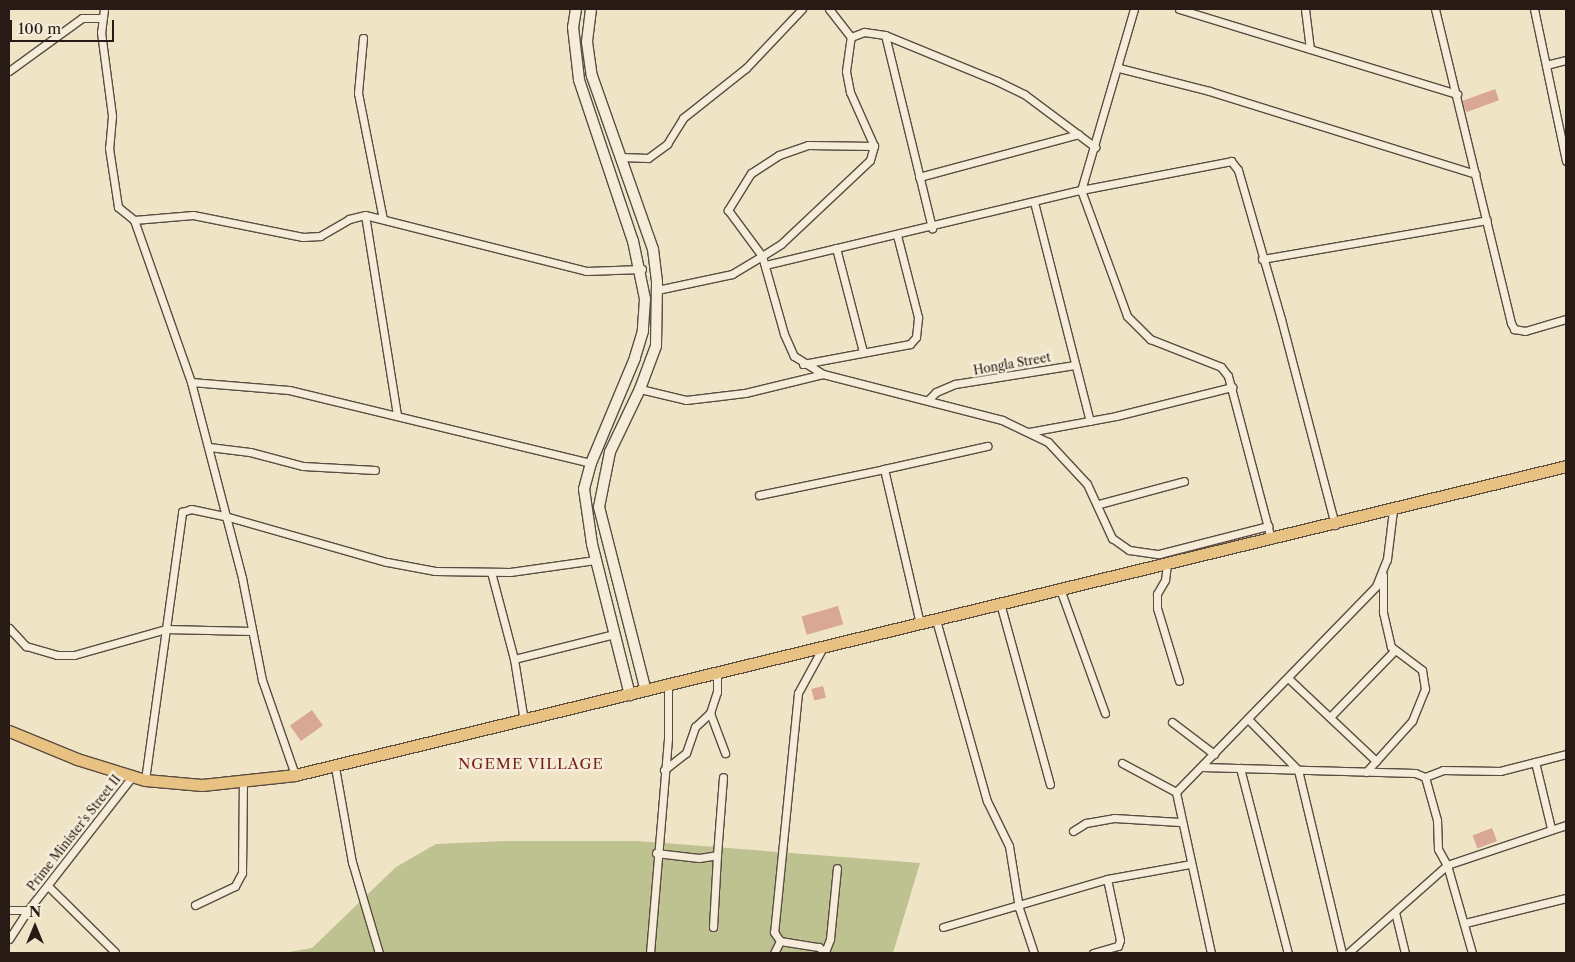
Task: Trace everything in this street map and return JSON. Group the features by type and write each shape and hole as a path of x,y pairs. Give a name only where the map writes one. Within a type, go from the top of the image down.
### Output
{"highway":[{"path":"9,731 132,778 145,780 243,782 295,775 335,767 822,649 1000,603 1335,525 1566,466"}],"main road":[{"path":"576,9 573,27 579,80 642,269 643,331 636,358 590,463 584,489 595,560 630,695"},
{"path":"592,10 587,42 592,76 653,249 657,290 656,346 640,390 610,452 599,507 646,691"}],"street":[{"path":"104,9 101,18 112,116 112,176 118,207 134,220 191,382 242,578 262,680 295,775"},
{"path":"621,157 648,158 667,144 683,118 746,68 802,9"},
{"path":"657,290 732,274 782,244 859,174 870,160 874,146 850,92 846,71 851,37 829,9"},
{"path":"1134,9 1119,68 1080,190 1126,316 1150,339 1221,367 1232,387 1272,539"},
{"path":"1178,9 1457,94"},
{"path":"1305,9 1310,49"},
{"path":"1435,9 1514,330 1524,331 1566,319"},
{"path":"1534,9 1566,161"},
{"path":"9,71 82,18 101,18"},
{"path":"851,37 864,32 885,35 1024,94 1095,147"},
{"path":"885,35 918,178 932,228"},
{"path":"362,38 358,93 383,219"},
{"path":"1546,65 1566,60"},
{"path":"1119,68 1209,92 1475,174"},
{"path":"918,178 1078,134"},
{"path":"874,146 808,145 779,155 751,173 728,210 762,256 784,334 794,356 803,364 823,374 1002,420 1048,442 1066,460 1099,504 1112,538 1138,553 1159,554 1268,526"},
{"path":"765,265 932,228 1080,190 1231,160 1238,170 1335,525"},
{"path":"1034,202 1090,421"},
{"path":"134,220 193,214 302,237 320,236 349,218 365,215 586,271 642,269"},
{"path":"365,215 398,414"},
{"path":"1262,259 1487,220"},
{"path":"803,364 910,344 916,337 918,318 897,235"},
{"path":"836,248 863,352"},
{"name":"Hongla Street","path":"928,400 936,392 955,384 1075,365"},
{"path":"640,390 686,400 745,393 823,374"},
{"path":"191,382 289,390 398,414 590,463"},
{"path":"1029,432 1090,421 1232,387"},
{"path":"759,495 987,446"},
{"path":"209,447 250,452 303,466 375,470"},
{"path":"884,469 920,624"},
{"path":"1099,504 1184,481"},
{"path":"145,780 182,512 190,509 225,516 387,562 435,571 491,572 547,568 595,560"},
{"path":"1366,772 1412,721 1425,689 1422,670 1395,650 1386,633 1383,574 1393,510"},
{"path":"1167,564 1165,580 1157,594 1157,608 1179,681"},
{"path":"491,572 514,659 524,721"},
{"path":"1176,792 1288,678 1383,574"},
{"path":"1060,589 1106,713"},
{"path":"1000,603 1050,784"},
{"path":"936,620 987,801 1014,862 1019,908 1034,953"},
{"path":"9,628 26,646 57,655 74,654 166,629 251,631"},
{"path":"514,659 614,634"},
{"path":"822,649 798,693 774,932 780,941 819,947 825,953 830,939 837,868"},
{"path":"1330,718 1395,650"},
{"path":"664,770 686,753 695,727 710,714 717,692 717,674"},
{"path":"1288,678 1376,761"},
{"path":"650,953 656,853 664,770 668,686"},
{"path":"710,714 725,753"},
{"path":"1248,719 1298,770 1342,953"},
{"path":"1172,722 1214,754"},
{"path":"1202,767 1415,773 1425,777 1443,770 1500,771 1566,754"},
{"path":"1535,762 1551,828"},
{"path":"1122,763 1176,792"},
{"path":"335,767 352,862 379,953"},
{"path":"1240,768 1288,953"},
{"path":"713,927 723,777"},
{"path":"1425,777 1437,820 1438,849 1447,865 1472,953"},
{"name":"Prime Minister's Street II","path":"9,910 28,910 132,778"},
{"path":"195,905 235,886 242,873 243,782"},
{"path":"1176,792 1180,822 1211,953"},
{"path":"1073,831 1086,823 1114,818 1180,822"},
{"path":"1348,953 1447,865 1551,828 1566,825"},
{"path":"656,853 699,858 717,855"},
{"path":"943,927 1019,908 1107,879 1190,864"},
{"path":"1093,953 1118,946 1120,940 1107,879"},
{"path":"48,886 114,952"},
{"path":"1464,923 1566,898"},
{"path":"9,939 28,910"},
{"path":"1395,912 1405,953"},
{"path":"774,953 780,941"}],"green space":[{"path":"504,841 637,841 920,863 893,953 283,953 312,948 396,867 436,844"}],"building":[{"path":"1495,89 1499,100 1466,112 1462,101"},
{"path":"838,606 843,624 807,635 801,616"},
{"path":"823,686 826,698 814,701 811,689"},
{"path":"312,710 323,726 301,741 290,725"},
{"path":"1492,828 1497,841 1477,849 1472,836"}],"district":[{"name":"NGEME VILLAGE","path":"531,764"}]}
